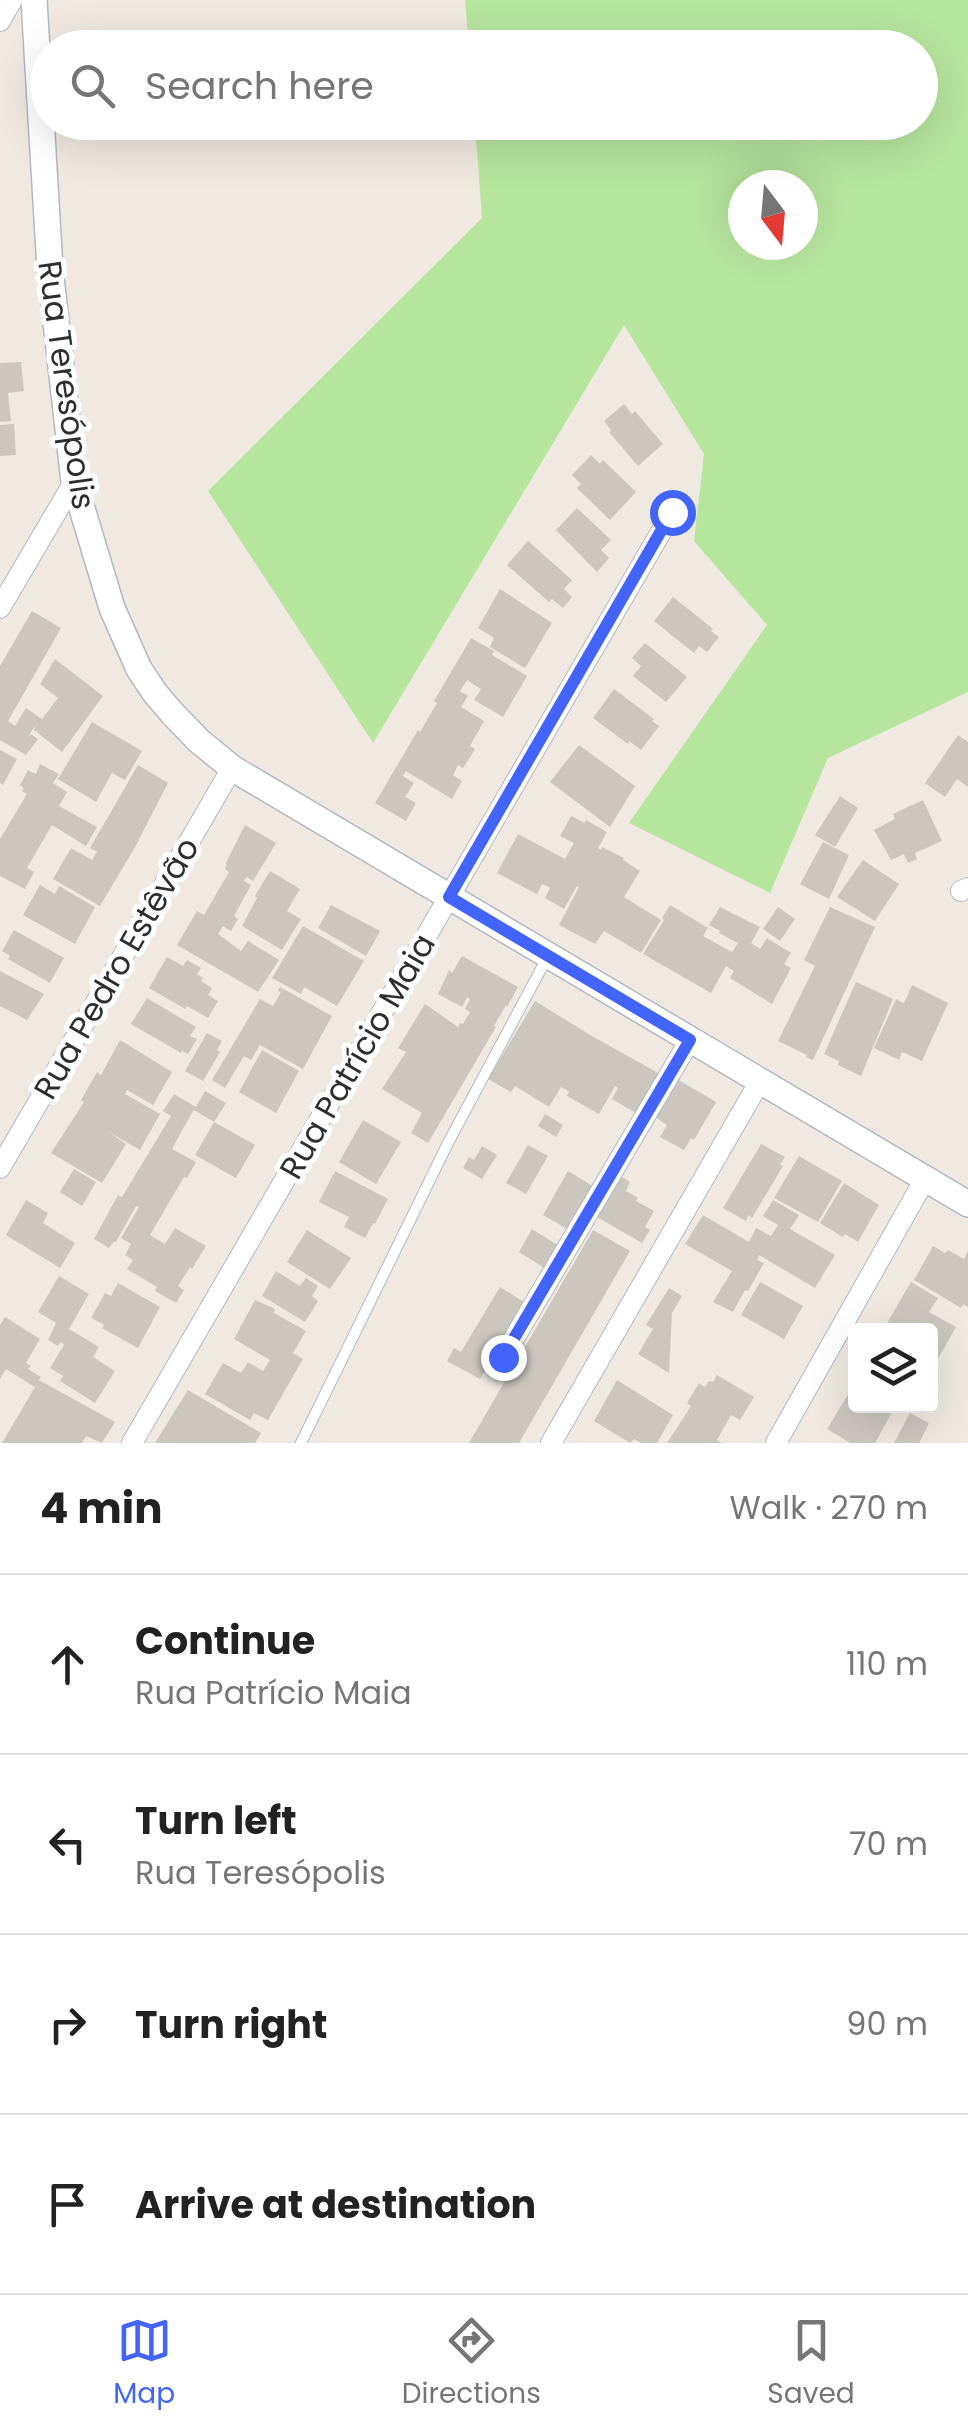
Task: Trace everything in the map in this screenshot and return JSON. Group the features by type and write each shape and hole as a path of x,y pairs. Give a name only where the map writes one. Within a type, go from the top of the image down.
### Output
{"street":[{"path":"0,22 12,0"},
{"name":"Rua Teresópolis","path":"34,0 36,30"},
{"name":"Rua Teresópolis","path":"42,140 50,269 74,482 112,608 155,693 232,768 968,1204"},
{"path":"0,608 74,482"},
{"name":"Rua Patrício Maia","path":"132,1443 672,512"},
{"name":"Rua Pedro Estêvão","path":"0,1168 232,768"},
{"path":"503,1357 690,1040"},
{"path":"551,1443 760,1081"},
{"path":"776,1443 925,1179"}],"lane":[{"path":"301,1443 448,1143 548,956"}],"green space":[{"path":"465,0 968,0 968,692 828,758 770,893 629,823 767,625 694,541 704,454 624,325 373,743 208,491 482,218 476,140 938,140 938,30 468,30"}],"building":[{"path":"21,362 24,391 8,393 11,421 0,422 0,363"},
{"path":"624,404 663,444 638,466 604,421"},
{"path":"14,424 16,455 0,456 0,425"},
{"path":"591,455 600,464 603,460 636,492 610,520 577,488 581,484 572,475"},
{"path":"577,508 611,540 601,550 609,558 597,572 556,530"},
{"path":"528,541 572,580 564,589 572,597 563,608 552,599 549,602 507,565"},
{"path":"500,589 552,623 525,668 490,647 494,638 478,628"},
{"path":"673,597 719,637 707,652 699,646 694,653 654,621"},
{"path":"32,611 61,628 8,721 15,726 26,708 42,719 58,698 40,684 55,659 103,696 62,752 34,730 36,725 27,738 31,734 38,739 26,755 0,740 0,666"},
{"path":"471,638 527,676 503,717 474,700 481,689 467,680 460,691 468,696 461,707 484,721 470,746 475,749 463,768 458,765 453,775 462,781 452,799 406,771 403,776 414,783 405,797 416,803 406,821 375,803 437,703 434,701"},
{"path":"645,643 687,677 666,702 633,676 641,666 632,658"},
{"path":"614,689 659,726 641,750 593,718"},
{"path":"92,722 142,751 125,780 112,773 96,802 58,779"},
{"path":"958,735 968,742 968,787 957,779 945,797 925,783"},
{"path":"579,745 635,786 610,827 550,782"},
{"path":"0,750 17,759 3,785 0,783"},
{"path":"40,764 59,774 53,783 67,792 59,806 97,827 86,846 52,825 27,868 34,872 25,889 0,876 0,839 27,794 20,785 28,770 36,774"},
{"path":"138,765 168,783 100,906 53,879 71,848 92,860 97,852 90,848"},
{"path":"840,796 858,808 835,847 815,835"},
{"path":"923,800 942,841 915,853 917,859 908,863 904,854 891,860 874,830 895,819 893,814"},
{"path":"571,816 607,832 598,848 624,858 640,871 624,897 661,920 641,953 604,931 595,944 559,925 579,887 564,909 545,898 550,888 542,884 537,894 497,873 518,834 565,859 574,843 560,836"},
{"path":"245,825 276,843 253,881 247,877 244,881 251,885 234,916 238,919 231,931 223,926 218,934 241,951 248,941 279,960 258,992 177,945 197,911 204,915 229,872 226,863"},
{"path":"823,842 849,855 829,899 800,884"},
{"path":"863,860 899,884 875,921 837,897"},
{"path":"270,871 300,889 287,911 301,919 282,950 242,926"},
{"path":"40,885 55,894 59,886 95,907 75,944 23,915"},
{"path":"331,905 380,931 366,956 318,928"},
{"path":"670,905 708,928 703,936 732,952 738,943 709,925 720,907 760,927 751,943 760,949 767,938 791,953 784,964 791,968 772,1004 730,978 734,971 726,966 711,993 643,954"},
{"path":"778,907 795,919 780,941 763,929"},
{"path":"830,907 875,927 813,1060 778,1041 815,966 804,960"},
{"path":"303,926 364,961 337,1006 304,987 301,994 272,978"},
{"path":"14,930 64,958 50,983 8,959 10,956 2,951"},
{"path":"462,956 518,987 428,1143 411,1133 422,1113 382,1089 406,1052 398,1048 425,1004 458,1027 463,1024 470,1012 465,1009 470,999 467,997 462,1007 438,994 449,970 452,973"},
{"path":"167,957 183,966 187,960 201,968 197,974 212,988 208,995 218,1001 208,1018 149,988"},
{"path":"0,971 44,994 27,1020 0,1006"},
{"path":"856,982 893,999 861,1076 824,1054"},
{"path":"912,985 948,1003 922,1061 902,1052 899,1060 874,1048 896,999 904,1003"},
{"path":"280,987 332,1016 303,1069 260,1045 251,1060 244,1056 225,1088 212,1080 260,999 273,1006"},
{"path":"147,998 196,1027 190,1036 197,1039 188,1054 131,1024"},
{"path":"535,1001 660,1074 636,1113 612,1099 618,1088 615,1086 599,1114 567,1096 569,1091 561,1087 549,1107 515,1086 511,1092 488,1079"},
{"path":"207,1033 222,1041 203,1081 185,1071"},
{"path":"120,1040 172,1072 153,1105 127,1090 125,1094 160,1114 140,1150 107,1131 126,1144 102,1183 51,1153"},
{"path":"262,1050 299,1071 276,1113 239,1092"},
{"path":"677,1079 716,1102 684,1150 660,1137 667,1125 655,1117"},
{"path":"205,1091 226,1103 214,1122 194,1110 185,1125 172,1149 196,1162 150,1235 165,1244 175,1228 206,1246 178,1286 184,1290 176,1303 127,1269 133,1260 125,1255 131,1244 121,1238 139,1207 136,1206 109,1248 94,1239 118,1195 122,1197 171,1116 163,1111 174,1094 196,1107"},
{"path":"545,1114 563,1125 556,1137 538,1126"},
{"path":"363,1120 401,1142 376,1184 339,1162"},
{"path":"214,1122 255,1145 236,1178 195,1155"},
{"path":"761,1144 785,1157 752,1218 749,1215 746,1221 723,1208"},
{"path":"528,1145 548,1156 526,1194 506,1183"},
{"path":"482,1146 497,1155 482,1179 463,1168 469,1157 474,1160"},
{"path":"799,1156 842,1181 818,1222 774,1198"},
{"path":"74,1169 96,1182 82,1206 60,1192"},
{"path":"335,1171 388,1199 365,1238 344,1227 349,1217 319,1202"},
{"path":"568,1171 594,1187 569,1230 543,1215"},
{"path":"620,1176 630,1182 626,1191 654,1211 642,1243 597,1217"},
{"path":"844,1183 879,1205 858,1242 820,1223"},
{"path":"26,1200 48,1213 43,1223 75,1243 60,1268 6,1235"},
{"path":"773,1200 799,1215 790,1229 835,1255 815,1288 759,1255 757,1260 764,1263 733,1312 713,1302 732,1271 685,1244 703,1215 749,1242 756,1228 771,1236 778,1225 763,1216"},
{"path":"532,1229 559,1246 546,1269 519,1252"},
{"path":"307,1230 351,1258 330,1289 287,1262"},
{"path":"593,1230 630,1251 519,1443 469,1443"},
{"path":"933,1246 964,1259 968,1251 968,1307 963,1304 961,1308 914,1280"},
{"path":"276,1271 300,1286 306,1278 318,1286 312,1296 318,1301 305,1322 262,1296"},
{"path":"59,1276 89,1294 69,1329 99,1347 93,1357 115,1371 95,1403 60,1381 63,1376 50,1368 64,1345 48,1340 56,1323 38,1312"},
{"path":"760,1282 803,1306 784,1339 741,1315"},
{"path":"911,1282 938,1298 929,1312 956,1327 938,1358 938,1323 887,1323"},
{"path":"118,1283 160,1307 138,1348 91,1318 105,1293 111,1296"},
{"path":"500,1287 526,1303 480,1379 447,1361 454,1348 461,1352"},
{"path":"669,1288 682,1296 672,1313 669,1373 638,1354 653,1329 646,1325"},
{"path":"255,1300 306,1331 293,1353 303,1359 268,1420 254,1413 250,1420 205,1394 223,1363 241,1373 248,1362 263,1371 270,1360 234,1339"},
{"path":"5,1317 40,1339 26,1363 31,1366 28,1369 41,1377 39,1380 115,1422 102,1443 86,1436 82,1443 2,1443 35,1387 6,1369 0,1379 0,1325"},
{"path":"717,1375 754,1397 740,1420 731,1415 717,1440 722,1443 667,1443 691,1406 687,1403 699,1383 705,1387"},
{"path":"617,1380 673,1415 657,1443 634,1439 630,1443 594,1421"},
{"path":"188,1390 261,1433 255,1443 155,1443"},
{"path":"848,1394 848,1413 891,1413 875,1443 850,1443 827,1429"},
{"path":"910,1413 929,1423 919,1443 894,1443"}],"route":[{"path":"503,1357 690,1040 449,897 672,512"}]}
